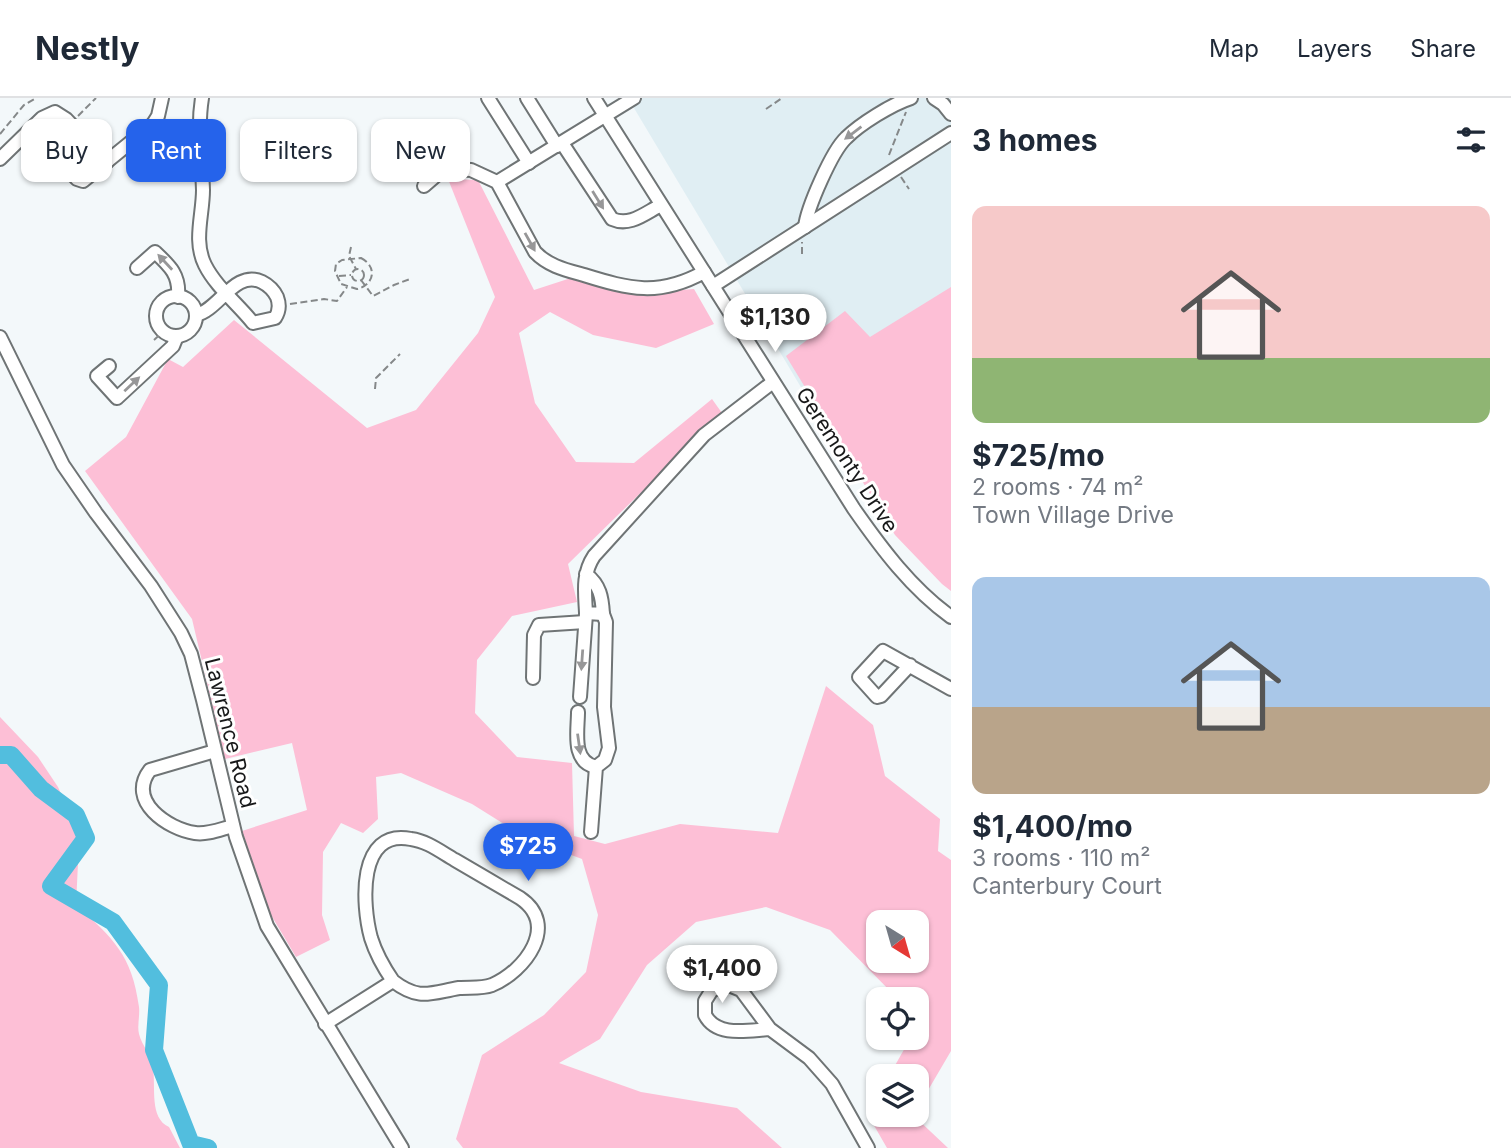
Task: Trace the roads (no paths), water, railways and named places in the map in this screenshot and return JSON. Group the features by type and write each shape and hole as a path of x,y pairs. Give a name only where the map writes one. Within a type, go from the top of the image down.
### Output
{"street":[{"path":"156,119 162,98"},
{"path":"201,119 202,98"},
{"path":"488,98 529,163"},
{"path":"527,98 611,219 624,222 635,220 661,205"},
{"name":"Geremonty Drive","path":"594,98 846,498 881,548 904,574 951,617"},
{"path":"497,182 634,98"},
{"path":"934,98 951,114"},
{"path":"805,227 807,212 843,141 863,125 907,99"},
{"path":"41,119 55,112 66,119"},
{"path":"713,286 951,133"},
{"path":"5,155 21,139"},
{"path":"112,158 126,146"},
{"path":"424,186 439,173 453,169 471,170 497,182 535,252 543,260 563,269 622,287 642,290 678,285 704,272"},
{"path":"196,315 210,309 227,293 208,271 200,254 202,182"},
{"path":"137,268 155,252 176,274 178,297"},
{"path":"178,297 191,303 196,315 189,332 177,336 159,336 158,309 167,299 178,297"},
{"path":"108,366 97,376 117,398 173,346 177,336"},
{"name":"Lawrence Road","path":"0,337 63,465 151,586 181,633 191,654 233,826 267,926 402,1148"},
{"path":"580,698 586,574 590,563 603,544 685,453 721,419 773,382"},
{"path":"586,574 601,594 606,622 604,706 609,748 605,760 596,767 592,832"},
{"path":"534,678 534,635 539,625 603,614"},
{"path":"910,665 951,689"},
{"path":"578,712 578,750 585,762 596,767"},
{"path":"215,751 150,770 145,777 145,798 159,818 192,832 209,832 233,826"},
{"path":"407,838 429,845 528,903 537,916 539,931 529,953 509,974 492,985 427,995 412,993 393,981 379,959 371,937 366,875 377,849 391,840 407,838"},
{"path":"326,1024 393,981"},
{"path":"770,1029 717,1028 705,1014 707,997 720,986 729,985 744,993 770,1029 809,1058 832,1084 868,1148"}],"waterway":[{"path":"0,755 11,755 41,789 76,815 86,838 51,886 113,922 159,985 154,1050 191,1144 208,1148"}]}
